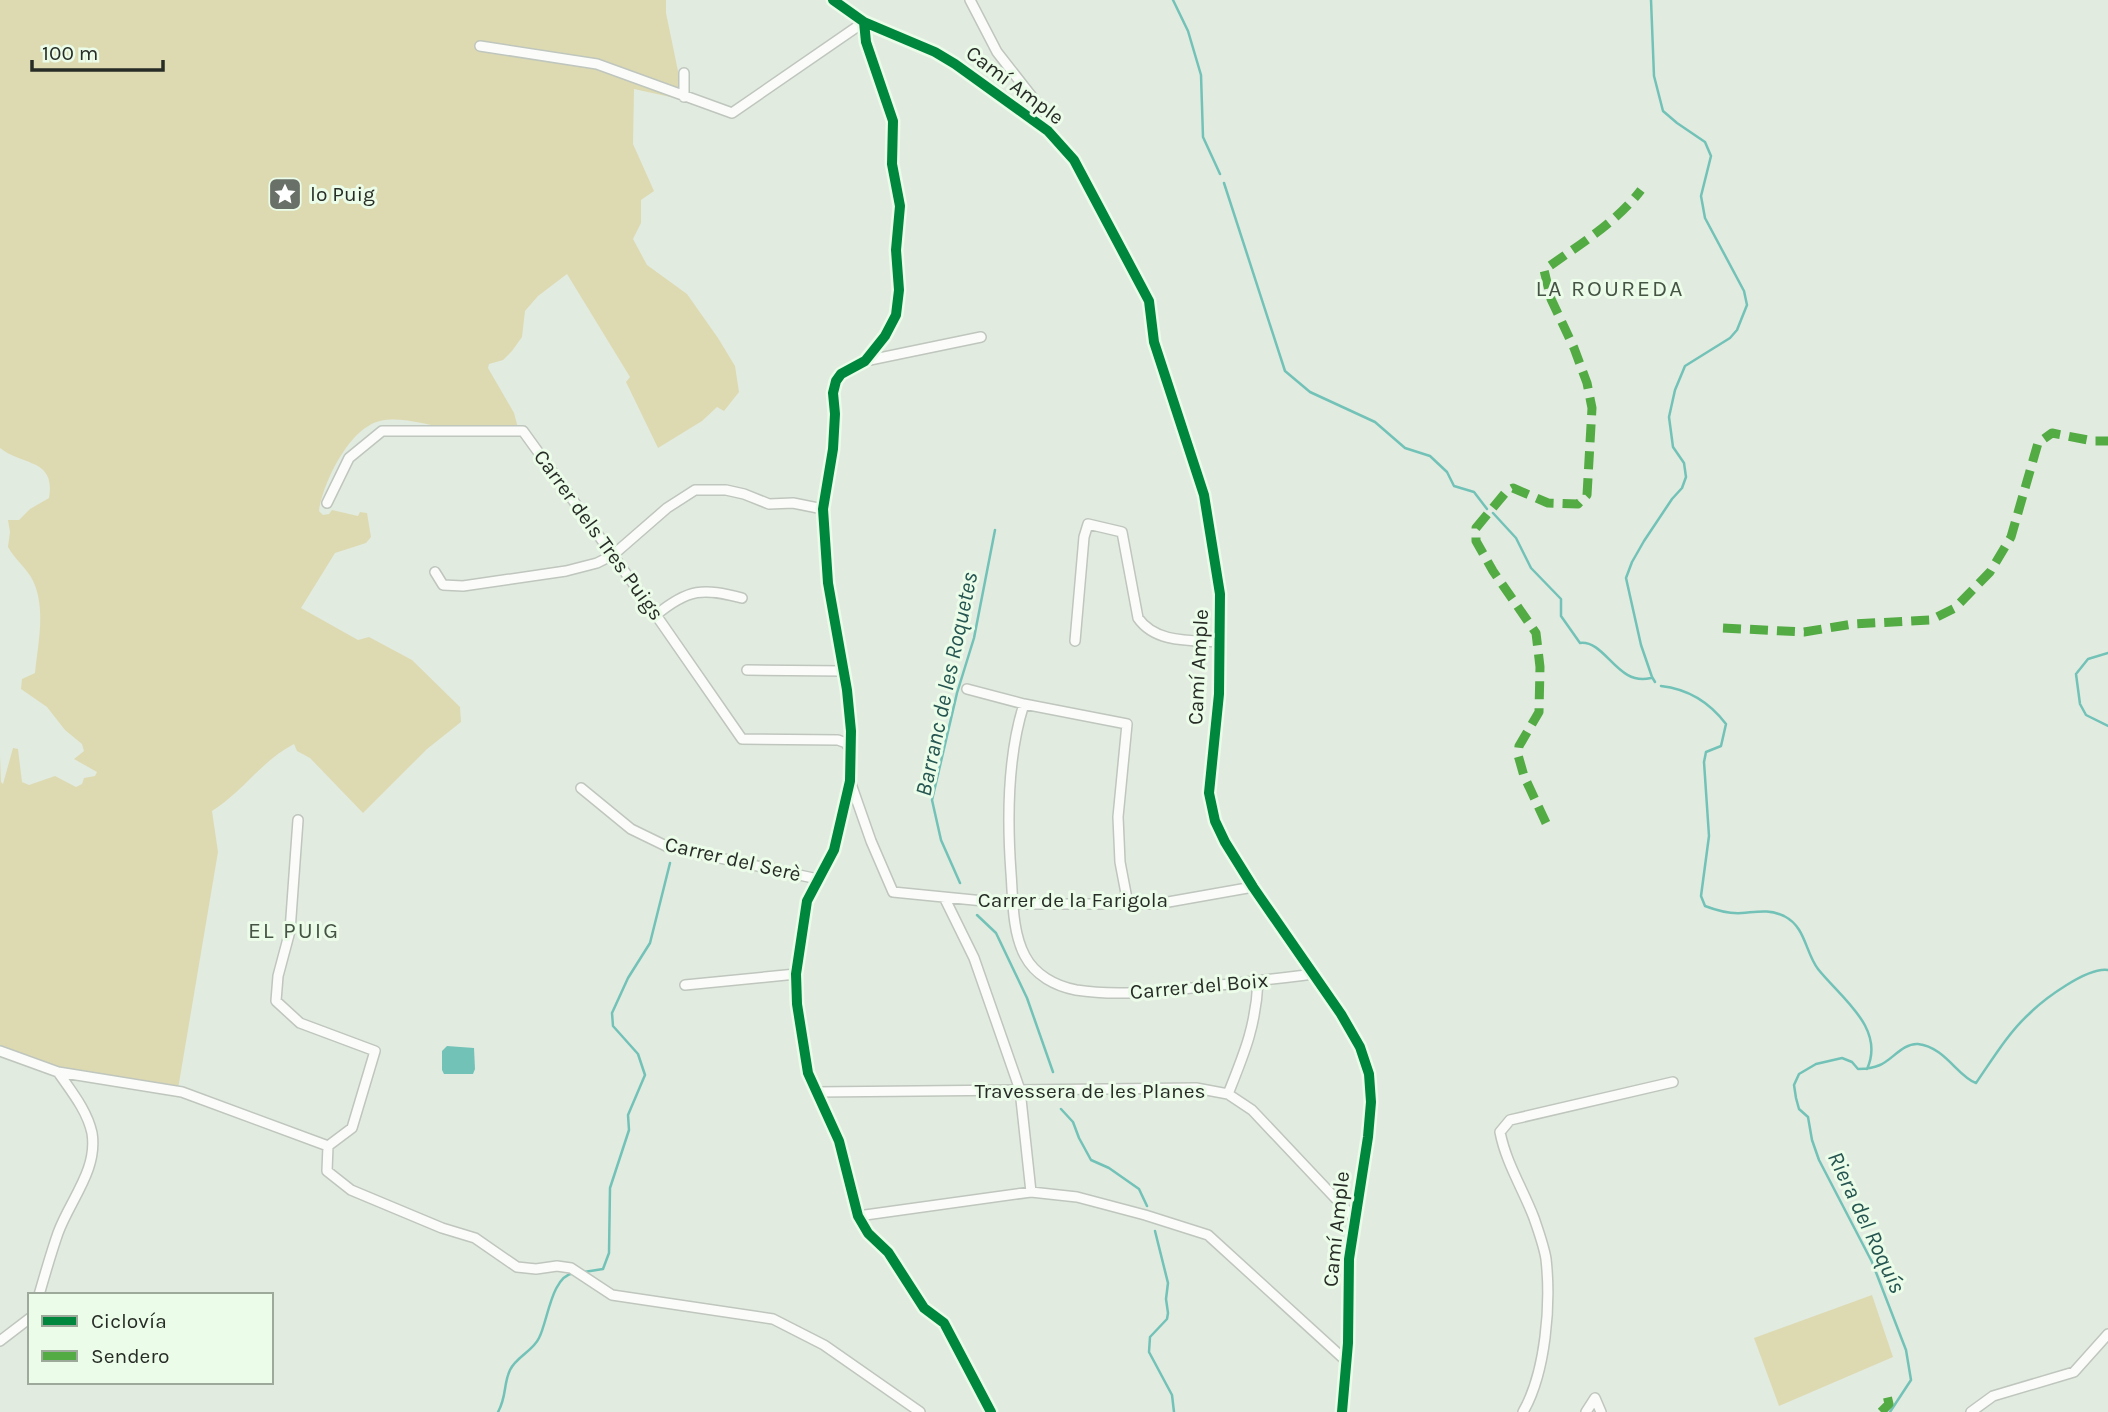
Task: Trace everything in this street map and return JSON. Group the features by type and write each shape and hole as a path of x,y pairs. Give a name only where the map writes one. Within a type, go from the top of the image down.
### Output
{"street":[{"name":"Camí Ample","path":"833,0 864,22 935,52 955,64 1048,131 1074,160 1149,301 1154,342 1204,495 1220,594 1219,694 1209,793 1215,821 1252,887 1314,974 1360,1047 1369,1074 1371,1102 1368,1137 1349,1259 1348,1343 1342,1412"},
{"path":"970,0 997,52 1047,116 1048,131"},
{"path":"480,46 597,64 732,113 864,22 866,42 893,121 892,164 900,206 896,315 885,336 865,361"},
{"path":"684,73 684,97"},
{"path":"981,337 865,361 841,374 836,381 833,393 833,449 824,509 828,583 844,671 851,751 850,781 834,850 807,901 796,974 797,1004 808,1073 839,1141 859,1216 868,1233 896,1263 925,1308 944,1323 991,1412"},
{"name":"Carrer dels Tres Puigs","path":"327,503 349,458 382,431 523,431 742,739 838,740 846,743 851,751"},
{"path":"435,572 443,585 463,586 597,563 613,555 667,508 695,490 726,490 769,504 793,503 824,509"},
{"path":"1075,641 1087,524 1122,532 1138,618 1146,629 1160,637 1221,642"},
{"path":"656,615 673,601 689,594 710,590 743,598"},
{"path":"747,670 844,671"},
{"path":"967,689 1024,704 1126,724 1118,817 1120,862 1128,904"},
{"name":"Carrer del Boix","path":"1024,704 1019,719 1010,781 1009,850 1018,939 1025,957 1040,975 1058,985 1076,990 1139,993 1314,974"},
{"name":"Carrer de la Farigola","path":"850,781 893,892 1014,904 1157,904 1252,887"},
{"name":"Carrer del Serè","path":"582,788 631,829 668,847 818,878"},
{"path":"298,820 290,931 278,976 276,1001 300,1023 375,1051 352,1128 328,1146"},
{"path":"945,899 974,958 1020,1090 1031,1192"},
{"path":"685,985 796,974"},
{"path":"1228,1094 1250,1041 1257,1010 1258,981"},
{"path":"0,1051 58,1072 182,1092 328,1146"},
{"path":"40,1293 58,1232 89,1169 93,1151 92,1132 86,1114 58,1072"},
{"path":"1523,1412 1530,1400 1546,1340 1546,1258 1534,1218 1503,1149 1500,1132 1510,1121 1673,1082"},
{"name":"Travessera de les Planes","path":"817,1092 1196,1088 1228,1094 1252,1110 1354,1218"},
{"path":"328,1146 327,1171 351,1190 442,1228 475,1238 517,1267 536,1269 564,1266 612,1294 773,1319 824,1345 920,1412"},
{"path":"859,1216 1031,1192 1088,1200 1145,1215 1208,1235 1344,1359"},
{"path":"0,1340 28,1319"},
{"path":"1971,1412 1993,1396 2074,1372 2108,1334"},
{"path":"1586,1412 1595,1398 1601,1412"}],"shaded area":[{"path":"0,0 666,0 666,13 684,100 634,89 633,144 654,191 641,200 641,223 633,239 647,265 687,294 735,366 739,392 724,411 717,407 702,421 658,448 626,382 630,377 567,274 538,296 525,311 522,337 512,351 503,360 489,364 488,368 514,413 518,428 502,425 449,428 406,420 388,420 369,426 348,445 332,472 319,511 323,515 332,510 358,516 360,512 367,513 371,537 366,543 335,553 301,608 358,640 369,637 412,660 460,707 461,722 427,749 363,813 310,758 297,751 294,744 272,759 212,811 218,852 178,1089 67,1071 0,1047 0,755 3,784 13,748 18,749 22,782 29,785 55,776 76,787 82,784 84,778 95,776 97,772 74,759 84,751 82,744 65,730 47,707 21,689 22,679 35,673 39,599 31,577 8,547 8,520 19,520 30,509 49,498 50,485 42,469 0,448"},
{"path":"1872,1295 1893,1357 1779,1406 1754,1338"}],"water":[{"path":"447,1046 474,1048 473,1074 444,1074 442,1051"}],"waterway":[{"path":"1173,0 1188,31 1201,75 1203,137 1220,174"},
{"path":"1651,0 1654,76 1663,111 1705,142 1711,156 1701,196 1705,218 1744,291 1747,305 1737,330 1730,338 1685,366 1675,390 1669,417 1673,447 1684,463 1686,477 1682,488 1644,541 1626,578 1641,645 1655,682"},
{"path":"1224,183 1285,371 1310,392 1375,422 1405,448 1430,456 1447,472 1454,486 1474,492 1487,509"},
{"path":"1493,513 1516,538 1531,568 1561,599 1561,616 1580,643 1597,648 1629,676 1651,678"},
{"name":"Barranc de les Roquetes","path":"960,883 941,840 932,800 957,693 974,638 995,530"},
{"path":"2108,653 2088,659 2076,674 2080,704 2086,715 2108,726"},
{"path":"1661,686 1698,698 1726,724 1721,746 1706,752 1704,762 1709,836 1701,896 1705,906 1733,913 1773,912 1784,916 1797,927 1818,969 1858,1014 1866,1027 1871,1054 1867,1069"},
{"path":"584,1272 603,1269 609,1253 610,1188 629,1130 628,1115 645,1075 638,1054 613,1026 612,1013 628,978 650,943 670,863"},
{"name":"Barranc de les Roquetes","path":"977,915 996,933 1027,998 1053,1072"},
{"name":"Riera del Roquís","path":"1890,1412 1911,1380 1906,1350 1872,1262 1819,1160 1808,1117 1799,1109 1794,1085 1799,1074 1816,1064 1842,1058 1852,1062 1858,1069 1875,1067 1907,1046 1918,1044 1936,1051 1976,1083 2007,1038 2036,1008 2089,973 2108,970"},
{"name":"Barranc de les Roquetes","path":"1061,1109 1073,1122 1091,1160 1109,1168 1139,1189 1147,1206"},
{"name":"Barranc de les Roquetes","path":"1155,1231 1168,1283 1168,1313 1167,1319 1150,1337 1149,1352 1172,1395 1174,1412"},
{"path":"498,1412 510,1370 536,1343 555,1290 566,1276 574,1273"}],"marked path":[{"path":"1546,823 1524,776 1518,755 1519,746 1539,712 1540,667 1536,633 1493,571 1476,541 1476,528 1506,492 1513,488 1548,503 1578,504 1587,495 1592,408 1587,383 1551,299 1544,270 1608,223 1641,190"},
{"path":"1723,628 1804,632 1853,624 1931,620 1955,608 1990,572 2011,537 2038,443 2052,433 2093,441 2108,441"},
{"path":"1881,1412 1889,1404 1886,1391"}],"cycle path":[{"path":"833,0 864,22 935,52 955,64 1048,131 1074,160 1149,301 1154,342 1204,495 1220,594 1219,694 1209,793 1215,821 1253,887 1341,1014 1360,1047 1369,1074 1371,1102 1368,1137 1349,1259 1348,1343 1342,1412"},
{"path":"864,22 866,42 893,121 892,164 900,206 896,250 899,290 896,315 885,336 865,361 841,374 833,393 833,449 823,509 828,583 847,690 851,731 850,781 834,850 807,901 796,974 797,1004 808,1073 839,1141 858,1216 868,1233 888,1252 924,1308 944,1323 991,1412"}],"place":[{"name":"lo Puig","path":"285,194"}],"district":[{"name":"LA ROUREDA","path":"1610,288"},
{"name":"EL PUIG","path":"294,930"}]}
